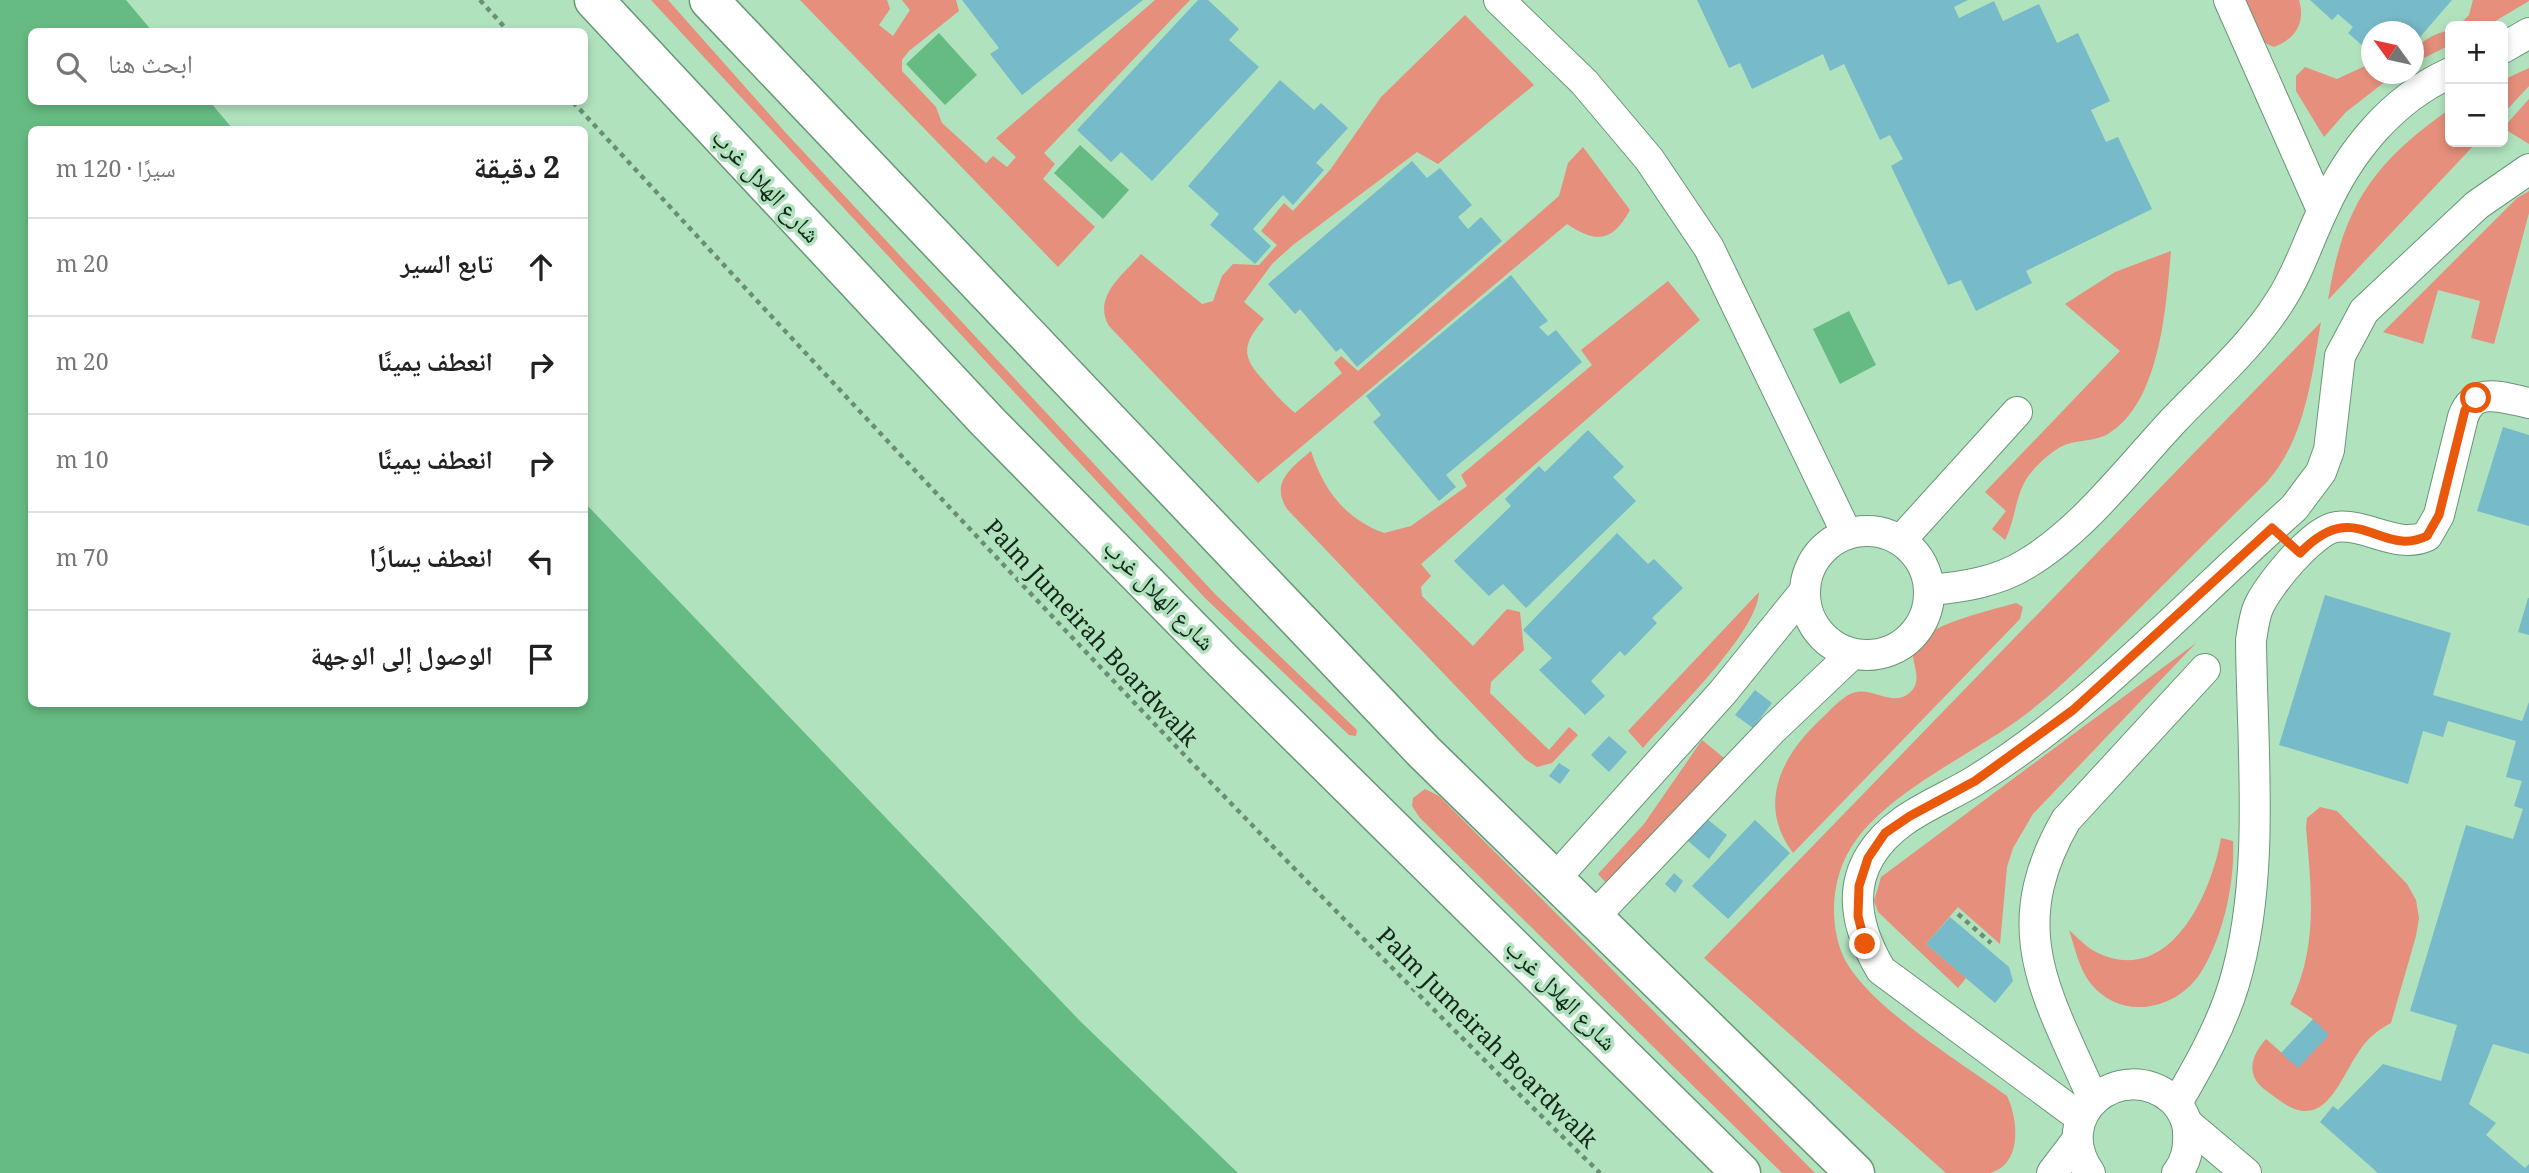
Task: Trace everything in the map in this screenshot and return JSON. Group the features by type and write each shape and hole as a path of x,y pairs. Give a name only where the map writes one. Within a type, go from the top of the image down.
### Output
{"main road":[{"name":"شارع الهلال غرب","path":"594,0 987,421 1234,671 1741,1173"},
{"path":"709,0 1424,752 1855,1173"}],"lane":[{"path":"1499,0 1584,82 1633,140 1709,248 1847,534"},
{"path":"2228,0 2322,210"},
{"path":"2508,45 2529,33"},
{"path":"1930,590 1963,587 2025,565 2077,523 2259,331 2295,277 2322,210 2346,164 2374,129 2407,99 2445,76"},
{"path":"2084,1119 1881,970 1865,944 1860,925 1859,886 1868,858 1885,833 1985,774 2073,710 2310,491 2329,450 2340,356 2364,311 2477,205 2529,169"},
{"path":"2177,1173 2189,1149 2183,1114 2234,984 2248,919 2253,853 2253,623 2266,594 2317,536 2335,527 2410,541 2427,536 2439,515 2463,417 2470,403 2484,395 2529,403"},
{"path":"1901,540 2017,412"},
{"path":"2272,528 2300,553"},
{"path":"1866,530 1901,540 1916,554 1925,571 1930,590 1924,619 1906,642 1880,655 1851,654 1822,638 1806,608 1804,592 1807,573 1817,556 1830,542 1847,534 1866,530"},
{"path":"1554,880 1723,692 1804,592"},
{"path":"1593,918 1773,729 1851,654"},
{"path":"2090,1173 2082,1162 2084,1119 2040,976 2034,922 2038,879 2050,848 2066,820 2205,669"},
{"path":"2052,1173 2084,1119 2113,1087 2136,1083 2160,1089 2246,1173"}],"path":[{"path":"480,0 505,28"},
{"name":"Palm Jumeirah Boardwalk","path":"576,105 1046,613 1207,781 1600,1173"}],"shaded area":[{"path":"0,0 126,0 149,28 28,28 28,105 213,105 230,126 28,126 28,707 588,707 588,506 1080,1021 1238,1173 0,1173"},
{"path":"651,0 668,0 785,132 1215,594 1357,730 1356,736 1349,735 1205,598"},
{"path":"800,0 887,0 890,9 879,25 893,36 910,10 902,0 956,0 959,11 909,51 902,60 902,71 936,107 942,123 986,163 993,156 1007,167 1016,157 996,138 1155,0 1190,0 1044,153 1055,164 1043,179 1095,227 1058,267"},
{"path":"2246,0 2299,0 2300,23 2288,40 2274,47 2261,39 2253,28"},
{"path":"2473,0 2529,0 2495,21 2463,21 2469,15"},
{"path":"1465,15 1534,85 1438,164 1417,152 1293,245 1272,264 1244,302 1264,319 1248,343 1248,357 1256,372 1295,413 1342,373 1334,363 1341,356 1358,371 1559,196 1568,163 1583,147 1630,210 1617,229 1603,236 1595,237 1567,224 1258,483 1109,326 1104,305 1107,296 1118,278 1141,254 1202,304 1213,301 1222,276 1233,264 1259,265 1277,245 1261,231 1284,203 1293,211 1330,170 1381,97"},
{"path":"2445,32 2445,48 2424,58 2424,42"},
{"path":"939,33 977,75 945,105 906,64"},
{"path":"2305,67 2337,79 2361,68 2361,84 2382,84 2346,112 2324,137 2296,91 2296,76"},
{"path":"2529,68 2529,86 2508,109 2508,84 2508,78"},
{"path":"2529,99 2529,144 2508,131 2508,122"},
{"path":"2445,113 2445,147 2472,147 2328,300 2334,267 2353,212 2382,168 2423,129"},
{"path":"1080,145 1129,190 1103,219 1054,173"},
{"path":"2529,191 2529,213 2494,344 2471,338 2480,301 2438,290 2423,344 2383,332 2517,198"},
{"path":"2171,251 2158,351 2140,400 2126,419 2108,434 2065,445 2038,465 2024,482 2005,540 1992,529 2006,511 1985,492 2120,351 2065,304 2115,272"},
{"path":"1668,281 1700,320 1421,564 1431,576 1421,587 1422,596 1473,646 1507,609 1520,612 1524,650 1491,682 1490,693 1549,750 1569,727 1578,735 1552,763 1537,767 1525,759 1287,509 1282,500 1282,484 1290,470 1311,451 1329,490 1358,520 1384,533 1411,526 1467,486 1461,475 1592,365 1581,350"},
{"path":"1849,311 1876,365 1840,384 1813,329"},
{"path":"2321,322 2310,386 2299,427 2280,465 2267,482 2067,680 2005,729 1891,804 1856,840 1842,865 1835,894 1835,923 1841,951 1852,970 1868,990 1890,1010 1939,1049 2007,1096 2011,1105 2015,1139 2013,1150 2001,1168 1990,1173 1946,1173 1704,958"},
{"path":"1759,592 1755,609 1729,651 1643,748 1628,731"},
{"path":"2016,603 2023,607 2020,619 1793,853 1782,835 1776,816 1775,799 1785,764 1808,732 1838,703 1856,692 1869,692 1889,698 1908,694 1917,678 1913,649 1930,632 1959,620"},
{"path":"2196,643 2033,814 2013,848 2007,867 2000,944 1958,907 1926,944 1966,978 1958,988 1878,912 1874,901 1881,877"},
{"path":"1702,740 1729,762 1653,833 1607,884 1598,874 1644,824"},
{"path":"1425,789 1439,796 1815,1173 1782,1173 1420,818 1412,806 1413,798"},
{"path":"2320,807 2337,811 2407,884 2416,900 2419,918 2391,1023 2365,1043 2330,1098 2320,1107 2309,1111 2295,1109 2267,1092 2254,1077 2252,1068 2255,1054 2266,1039 2298,1067 2313,1019 2290,1004 2299,983 2309,939 2311,895 2307,818"},
{"path":"2221,838 2233,841 2227,907 2217,940 2193,983 2166,1002 2150,1006 2119,1004 2104,996 2083,972 2069,930 2094,951 2120,960 2144,958 2164,948 2182,931 2196,910 2216,861"}],"building":[{"path":"962,0 1143,0 1022,95 990,54 999,48"},
{"path":"1198,0 1208,0 1239,29 1229,40 1259,67 1152,181 1121,152 1111,162 1077,130"},
{"path":"1697,0 1968,0 1954,7 1959,18 1994,1 2003,21 2039,4 2057,43 2078,33 2110,101 2091,110 2106,142 2118,137 2152,209 2026,271 2032,283 1976,311 1961,280 1948,285 1891,166 1903,159 1890,135 1880,140 1844,64 1830,71 1823,54 1752,89 1740,63 1729,68"},
{"path":"2310,0 2452,0 2424,32 2424,21 2361,21 2361,44 2348,33 2353,27 2338,14 2332,20"},
{"path":"1280,80 1314,110 1321,103 1348,128 1316,163 1324,170 1293,205 1283,195 1253,229 1271,246 1255,264 1210,225 1219,214 1188,186"},
{"path":"1412,161 1427,178 1440,168 1472,205 1458,217 1468,229 1481,217 1502,241 1357,367 1341,348 1336,352 1300,309 1295,314 1268,284"},
{"path":"1511,275 1548,321 1539,327 1548,336 1556,330 1582,362 1446,475 1456,487 1439,501 1373,422 1381,415 1366,396"},
{"path":"2503,427 2529,435 2529,526 2477,511"},
{"path":"1588,430 1624,467 1613,477 1636,501 1526,608 1503,584 1489,596 1454,561 1511,506 1505,499 1539,466 1545,472"},
{"path":"1617,533 1648,564 1654,559 1683,588 1652,618 1657,623 1625,656 1620,651 1591,681 1605,696 1585,715 1539,670 1552,658 1523,630"},
{"path":"2325,595 2451,633 2433,695 2522,721 2529,702 2529,1054 2493,1044 2469,1104 2496,1123 2486,1135 2525,1168 2529,1164 2529,1173 2378,1173 2320,1122 2333,1106 2338,1110 2383,1064 2441,1081 2457,1025 2410,1011 2466,825 2513,839 2523,809 2514,806 2522,781 2506,777 2516,741 2448,721 2443,737 2423,731 2408,784 2279,745"},
{"path":"2529,598 2529,635 2518,632"},
{"path":"1755,690 1772,703 1753,728 1735,715"},
{"path":"1609,736 1627,752 1609,772 1591,755"},
{"path":"1559,763 1570,770 1560,784 1549,776"},
{"path":"1707,819 1727,835 1709,859 1688,841"},
{"path":"1755,820 1790,853 1728,919 1692,886"},
{"path":"1674,873 1683,881 1675,893 1665,884"},
{"path":"1950,917 2009,967 2013,981 1995,1003 1926,944"},
{"path":"2313,1019 2329,1035 2298,1068 2281,1053"}],"route":[{"path":"1865,944 1858,916 1859,886 1868,858 1885,833 1910,816 1975,781 2026,747 2073,710 2272,528 2300,553 2325,530 2335,527 2410,541 2427,536 2433,530 2439,515 2465,410 2476,398"}]}
